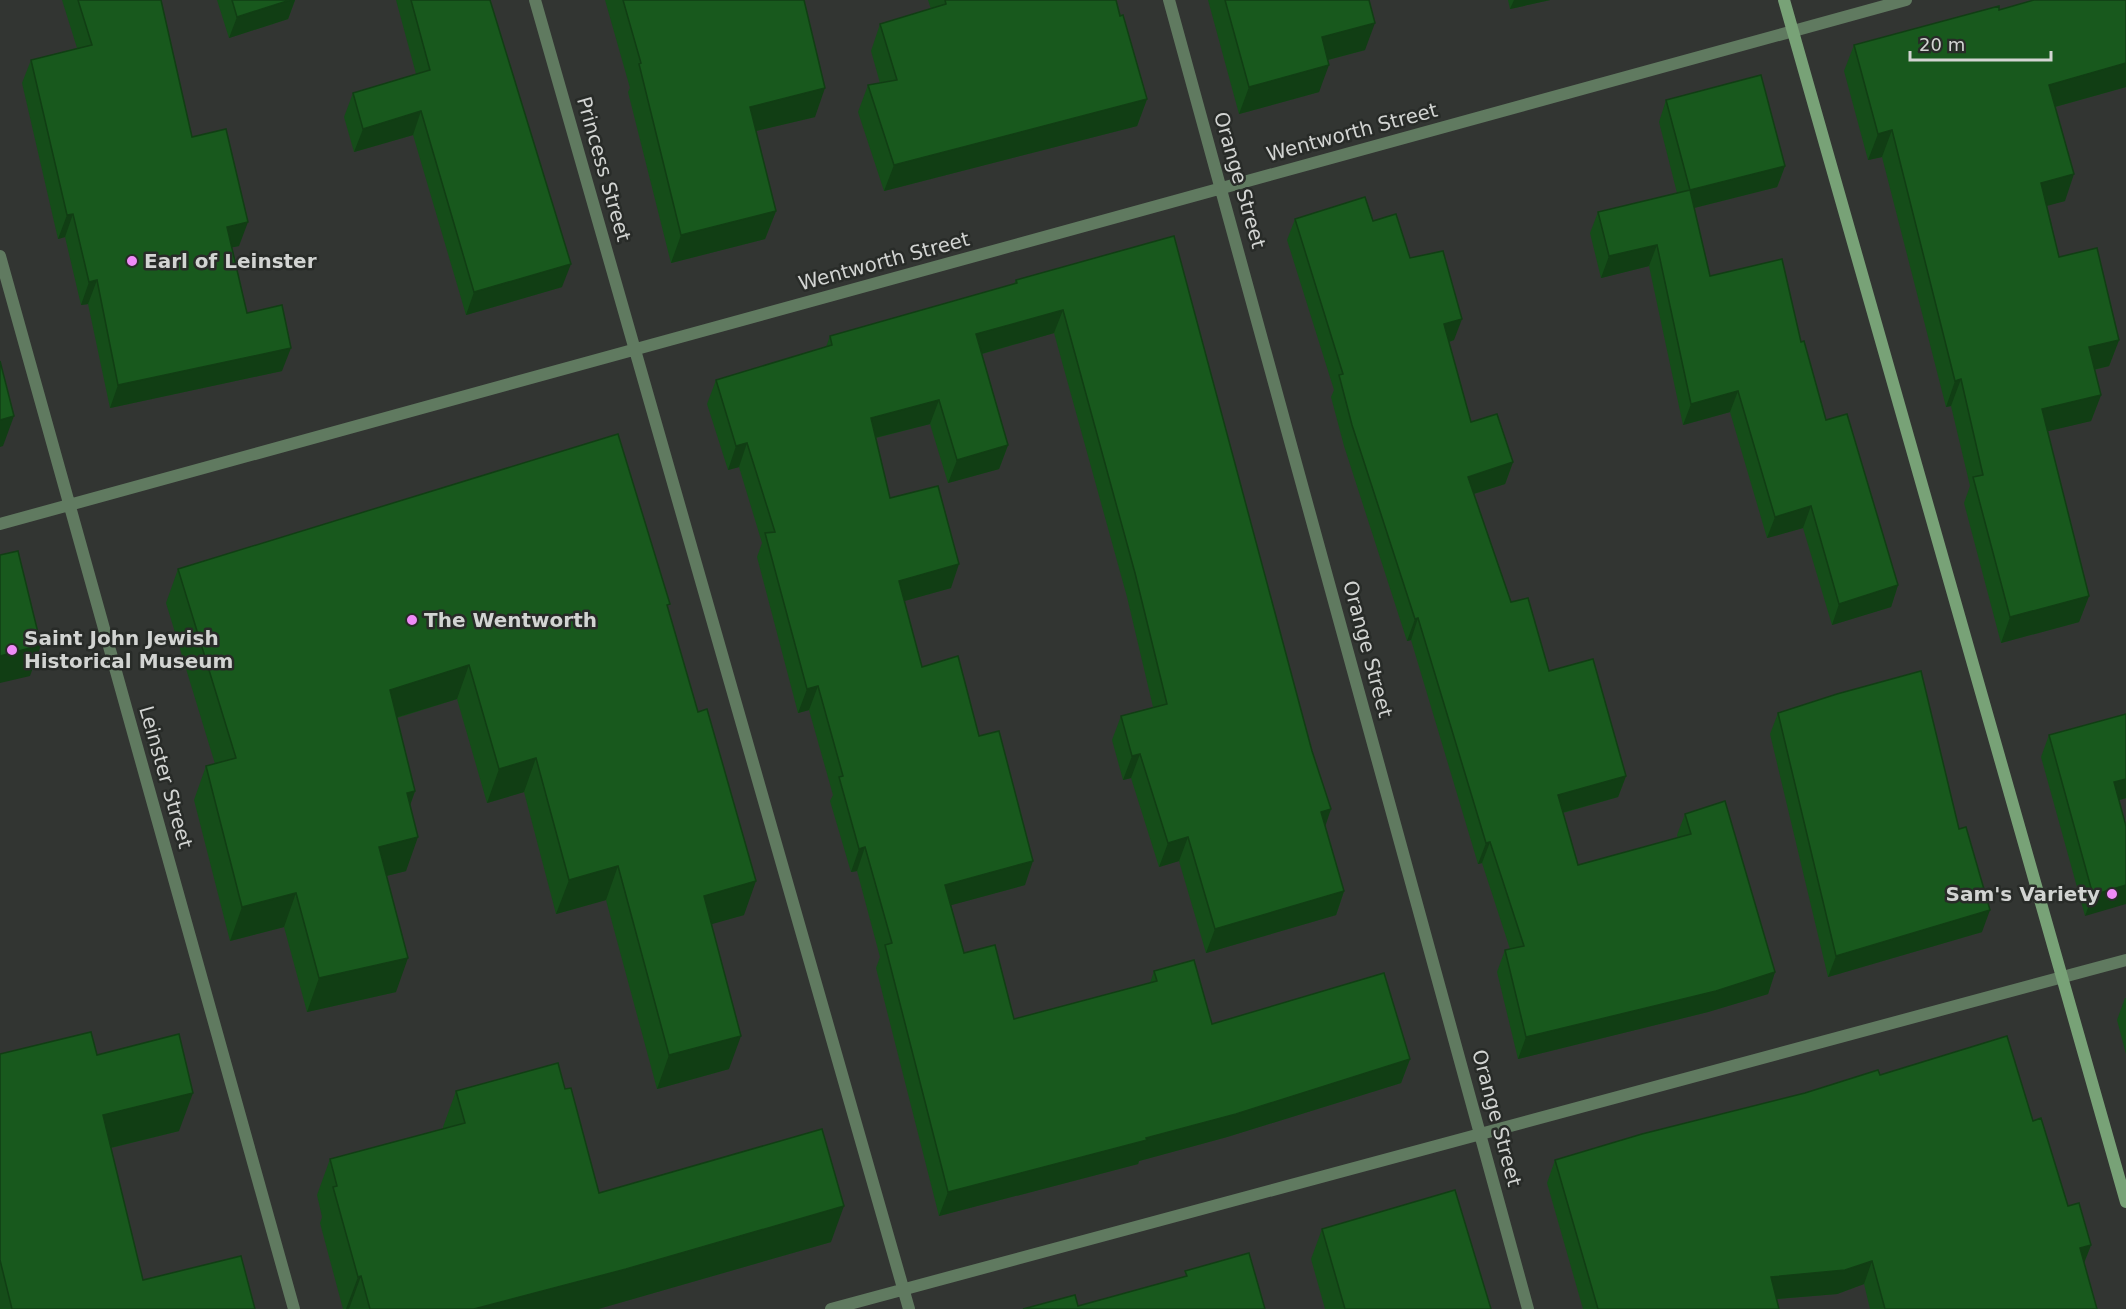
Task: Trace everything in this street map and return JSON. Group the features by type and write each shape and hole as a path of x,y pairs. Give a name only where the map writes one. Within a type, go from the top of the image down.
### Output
{"street":[{"name":"Princess Street","path":"535,0 909,1309"},
{"name":"Orange Street","path":"1168,0 1222,188 1528,1309"},
{"path":"1784,0 2126,1202"},
{"name":"Wentworth Street","path":"0,524 1906,0"},
{"name":"Leinster Street","path":"0,256 294,1309"},
{"path":"831,1309 2126,960"}],"building":[{"path":"78,0 161,0 192,137 226,129 248,222 227,227 247,313 282,305 291,348 118,385 97,280 89,282 73,214 67,215 31,60 92,45"},
{"path":"232,0 290,0 237,17"},
{"path":"411,0 490,0 571,264 474,292 421,111 363,129 353,93 430,70"},
{"path":"623,0 804,0 825,88 750,107 776,211 681,235 639,64 641,63"},
{"path":"945,0 1116,0 1120,16 1123,15 1147,99 894,165 868,85 897,80 880,24 946,4"},
{"path":"1225,0 1369,0 1375,23 1322,37 1329,65 1249,87"},
{"path":"2034,0 2126,0 2126,63 2049,85 2074,174 2041,183 2059,257 2097,248 2119,340 2089,347 2101,395 2042,409 2089,596 2010,617 1973,477 1983,475 1961,379 1955,381 1892,130 1878,134 1854,45 1999,6 1999,10"},
{"path":"1761,75 1785,166 1690,190 1666,100"},
{"path":"1690,190 1710,276 1782,259 1801,342 1804,341 1826,420 1847,414 1898,585 1839,604 1811,506 1775,517 1738,391 1691,404 1657,245 1609,256 1598,212"},
{"path":"1365,197 1373,221 1396,214 1410,258 1443,251 1462,319 1444,324 1471,422 1497,414 1513,462 1468,477 1511,602 1528,598 1549,671 1593,659 1626,776 1558,795 1578,865 1691,834 1685,814 1725,801 1775,972 1716,991 1526,1037 1505,950 1524,946 1490,842 1486,843 1418,618 1415,619 1352,425 1339,375 1343,374 1295,219"},
{"path":"1174,236 1312,751 1331,809 1321,812 1344,891 1215,929 1188,837 1168,843 1140,754 1132,756 1121,716 1167,704 1135,573 1063,310 976,334 1008,445 957,460 939,400 871,418 890,498 938,486 959,564 899,581 922,667 958,656 979,736 999,731 1033,861 945,885 964,953 995,945 1014,1019 1157,981 1154,971 1194,960 1212,1024 1384,973 1410,1059 1236,1114 1146,1138 1147,1140 948,1192 885,945 892,943 865,847 859,849 839,777 843,776 818,686 807,689 765,533 775,532 747,443 736,446 716,380 832,345 830,336 1017,283 1016,280"},
{"path":"0,361 14,416 0,420"},
{"path":"618,434 670,604 667,605 698,712 707,709 756,881 704,896 741,1036 669,1055 618,866 569,880 536,758 499,769 469,665 390,690 415,791 407,793 418,837 379,847 408,958 319,978 296,893 242,907 206,766 236,758 178,569"},
{"path":"18,551 41,645 0,656 0,555"},
{"path":"1921,671 1959,829 1966,827 1990,910 1836,956 1778,713"},
{"path":"2126,714 2126,779 2114,782 2126,826 2126,885 2093,895 2049,735"},
{"path":"91,1032 97,1055 179,1034 193,1093 103,1115 143,1280 241,1256 255,1309 12,1309 0,1260 0,1054"},
{"path":"2007,1036 2033,1121 2041,1118 2068,1206 2079,1203 2091,1245 2080,1248 2097,1309 1885,1309 1872,1261 1845,1270 1771,1277 1779,1309 1598,1309 1555,1160 1642,1134 1805,1093 1878,1070 1880,1075"},
{"path":"558,1063 565,1089 571,1088 599,1193 822,1129 844,1206 626,1269 474,1309 370,1309 361,1276 358,1277 333,1187 337,1186 330,1159 465,1123 456,1091"},
{"path":"1455,1190 1491,1309 1345,1309 1322,1229"},
{"path":"1249,1253 1265,1309 1023,1309 1075,1295 1078,1306 1187,1276 1185,1271"}],"place":[{"name":"Earl of Leinster","path":"132,261"},
{"name":"The Wentworth","path":"412,620"},
{"name":"Saint John Jewish Historical Museum","path":"12,650"},
{"name":"Sam's Variety","path":"2112,894"}]}
